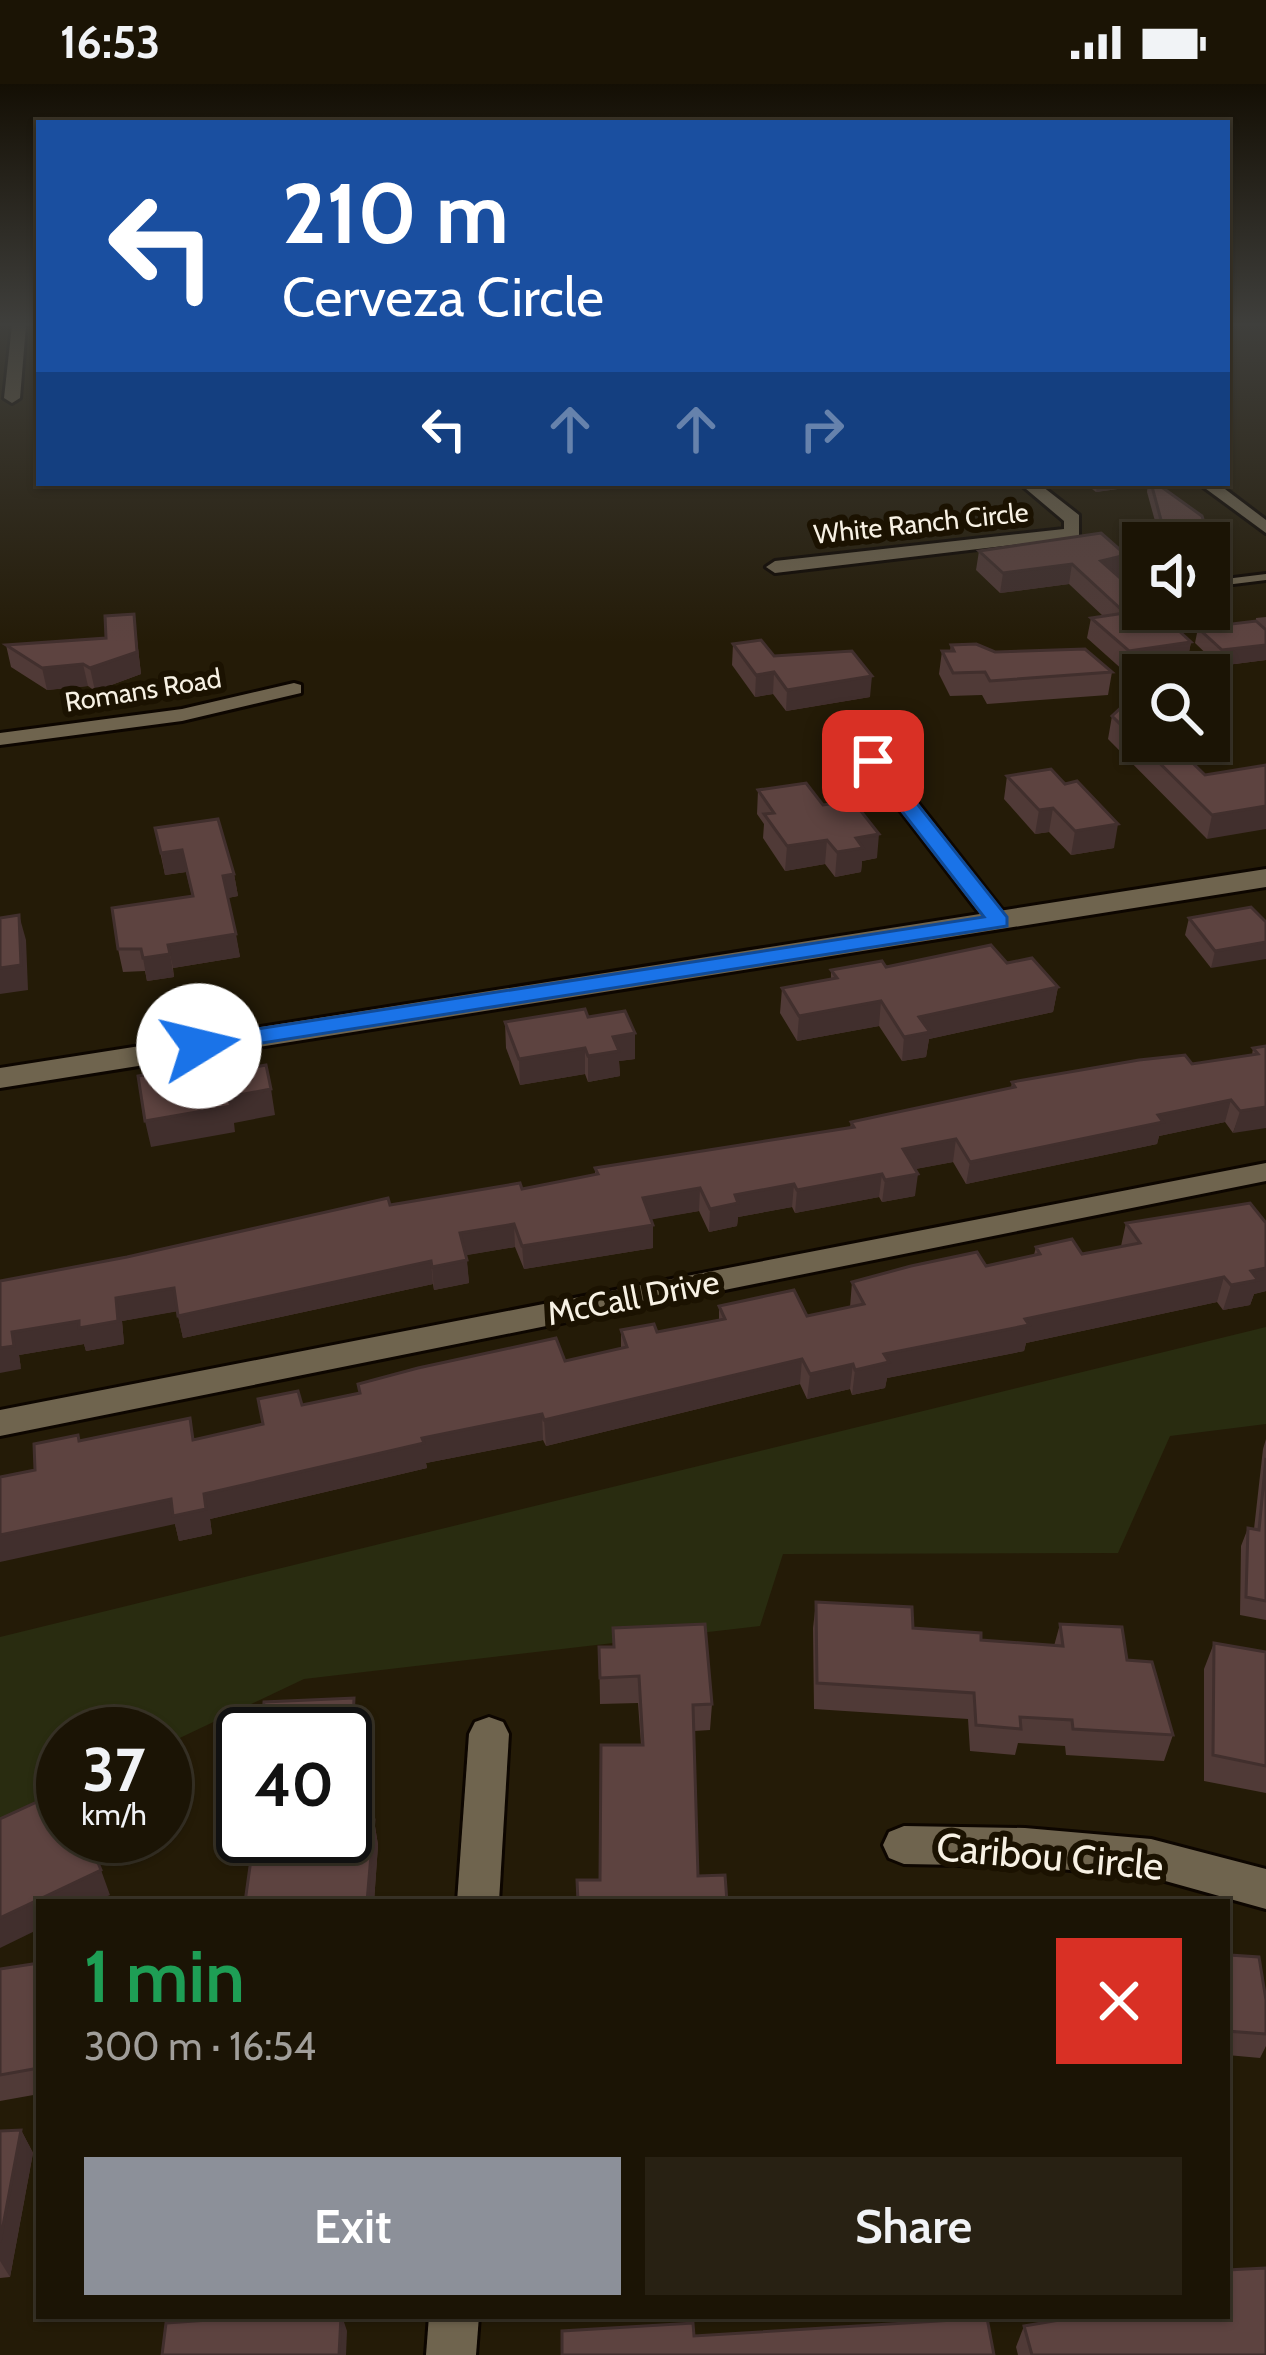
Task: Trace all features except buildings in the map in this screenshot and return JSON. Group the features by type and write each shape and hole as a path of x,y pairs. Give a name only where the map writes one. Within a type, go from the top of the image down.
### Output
{"street":[{"path":"1031,486 1073,519 1073,533"},
{"path":"1210,486 1266,528"},
{"name":"White Ranch Circle","path":"775,567 1073,533"},
{"name":"Romans Road","path":"0,739 182,715 294,688"},
{"path":"873,761 999,922"},
{"path":"0,1078 1266,878"},
{"name":"McCall Drive","path":"0,1423 1266,1172"},
{"path":"478,1899 489,1734"},
{"name":"Caribou Circle","path":"904,1845 1025,1846 1150,1858 1266,1888"},
{"path":"451,2355 454,2319"}],"lane":[{"path":"1073,533 1122,555"},
{"path":"1230,581 1266,577"}],"green space":[{"path":"1266,1327 1266,1424 1170,1436 1118,1553 783,1554 760,1626 304,1679 245,1707 216,1707 216,1721 192,1732 192,1707 36,1707 36,1807 0,1824 0,1637"}],"route":[{"path":"199,1046 999,922 873,761"}]}
